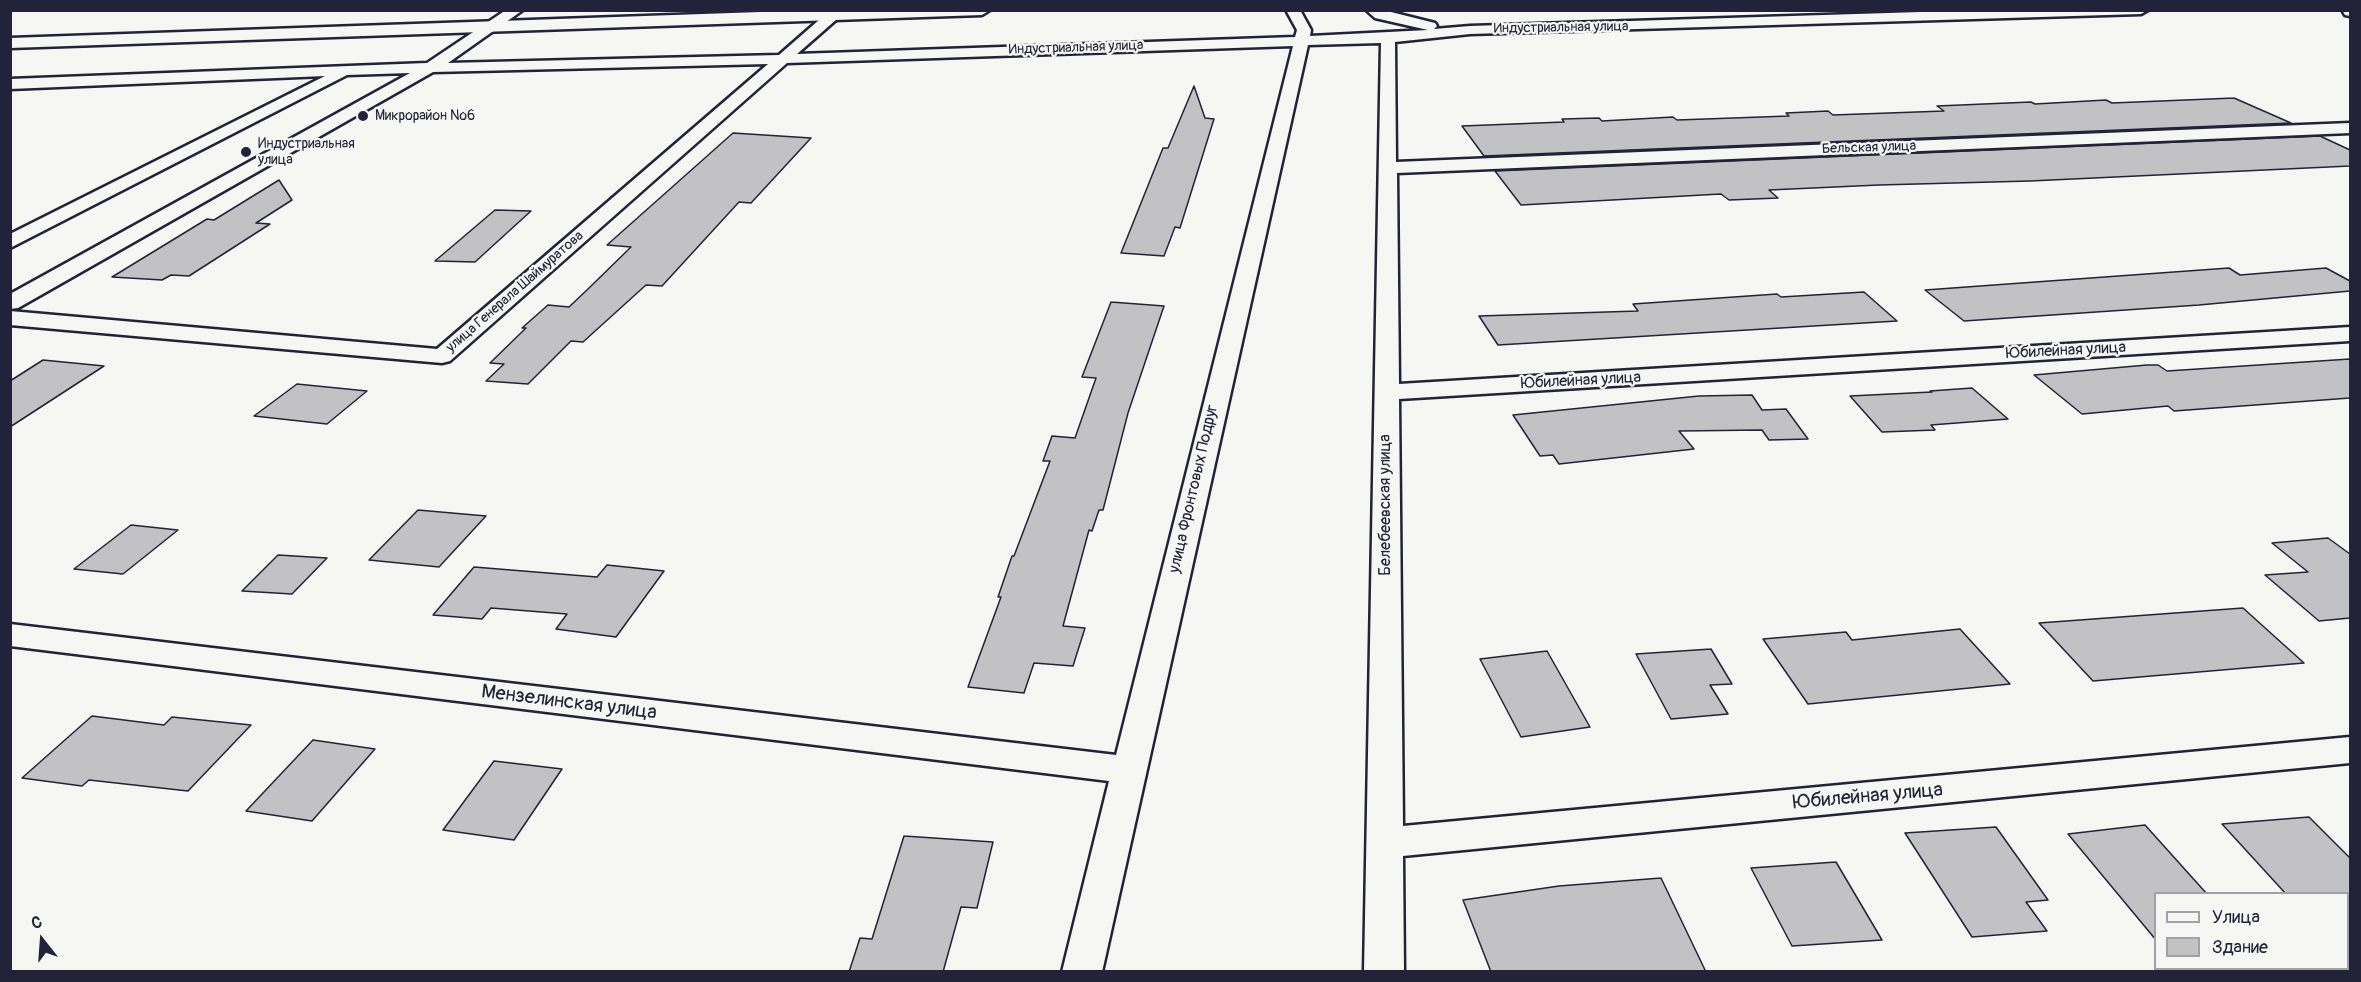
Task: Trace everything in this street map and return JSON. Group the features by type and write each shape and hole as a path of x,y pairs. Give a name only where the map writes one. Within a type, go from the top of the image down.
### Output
{"street":[{"path":"10,303 430,68 516,10"},
{"path":"10,42 982,10"},
{"name":"улица Фронтовых Подруг","path":"1082,972 1304,30 1293,10"},
{"path":"1373,10 1380,15 1427,26 1470,30"},
{"name":"Индустриальная улица","path":"10,84 347,70 784,59 1388,38 1470,30 2141,10"},
{"name":"улица Генерала Шаймуратова","path":"10,318 441,356 832,16"},
{"name":"Белебеевская улица","path":"1384,972 1388,38"},
{"path":"10,242 347,70"},
{"name":"Бельская улица","path":"1388,168 2350,128"},
{"name":"Юбилейная улица","path":"1386,393 2350,334"},
{"name":"Мензелинская улица","path":"10,635 1128,770"},
{"name":"Юбилейная улица","path":"1385,843 2350,750"}],"building":[{"path":"1194,86 1205,118 1214,119 1180,228 1175,227 1164,256 1121,253 1163,148 1168,148"},
{"path":"2234,98 2291,123 1484,156 1462,126 1564,122 1562,119 1599,118 1602,121 1673,117 1677,120 1789,116 1786,113 1828,111 1833,115 1944,111 1937,106 2031,102 2035,104 2106,100 2112,103"},
{"path":"733,133 811,138 751,203 739,202 662,286 646,285 583,342 571,341 528,384 486,381 504,364 490,363 526,328 522,328 548,305 569,307 631,247 607,245"},
{"path":"2320,136 2350,150 2350,166 1769,190 1778,198 1729,200 1721,194 1521,205 1495,171"},
{"path":"279,180 292,200 256,223 270,224 189,276 171,275 162,280 112,277 207,219 214,220"},
{"path":"495,210 531,211 475,262 435,261"},
{"path":"2229,268 2240,275 2326,268 2350,281 2350,291 2199,305 1964,321 1925,290"},
{"path":"1864,292 1897,321 1498,345 1479,316 1638,311 1633,304 1777,294 1781,297"},
{"path":"1111,302 1164,306 1128,413 1103,510 1099,510 1092,531 1089,530 1063,626 1085,628 1073,666 1034,663 1024,693 968,687 1001,597 998,597 1012,556 1014,556 1050,461 1043,461 1052,436 1075,438 1096,378 1082,377"},
{"path":"2350,359 2350,398 2174,411 2168,406 2082,414 2034,375 2147,365 2158,365 2167,371"},
{"path":"43,360 104,366 10,427 10,381"},
{"path":"297,384 367,391 327,424 254,416"},
{"path":"1972,388 2008,419 1931,425 1935,430 1882,432 1850,396 1932,392 1930,391"},
{"path":"1752,395 1762,410 1786,409 1808,439 1769,440 1762,430 1679,431 1694,449 1559,464 1553,455 1540,456 1513,415 1699,396"},
{"path":"418,510 486,516 439,567 369,560"},
{"path":"131,525 178,530 123,574 74,569"},
{"path":"2328,538 2350,554 2350,618 2319,621 2265,575 2308,572 2272,543"},
{"path":"278,555 327,558 292,594 242,591"},
{"path":"607,565 664,571 616,637 556,629 567,614 491,608 482,619 433,615 474,567 597,577"},
{"path":"2243,608 2304,663 2093,681 2039,623"},
{"path":"1960,629 2010,684 1808,704 1763,639 1846,632 1852,640"},
{"path":"1711,649 1732,684 1710,685 1728,714 1671,719 1636,654"},
{"path":"1547,651 1590,727 1521,737 1480,659"},
{"path":"92,716 164,725 172,717 251,725 188,791 89,780 82,786 22,778"},
{"path":"313,740 375,749 312,821 246,811"},
{"path":"494,761 562,769 514,840 443,830"},
{"path":"2309,817 2350,858 2350,894 2349,892 2284,892 2222,824"},
{"path":"2145,825 2205,892 2154,892 2154,938 2068,834"},
{"path":"1996,827 2048,900 2026,902 2047,931 1972,937 1905,833"},
{"path":"904,836 993,842 977,908 961,907 943,972 849,972 860,938 872,939"},
{"path":"1836,862 1882,940 1792,946 1751,868"},
{"path":"1661,878 1706,972 1491,972 1463,900 1559,886"}],"place":[{"name":"Микрорайон №6","path":"363,116"},
{"name":"Индустриальная улица","path":"246,152"}]}
